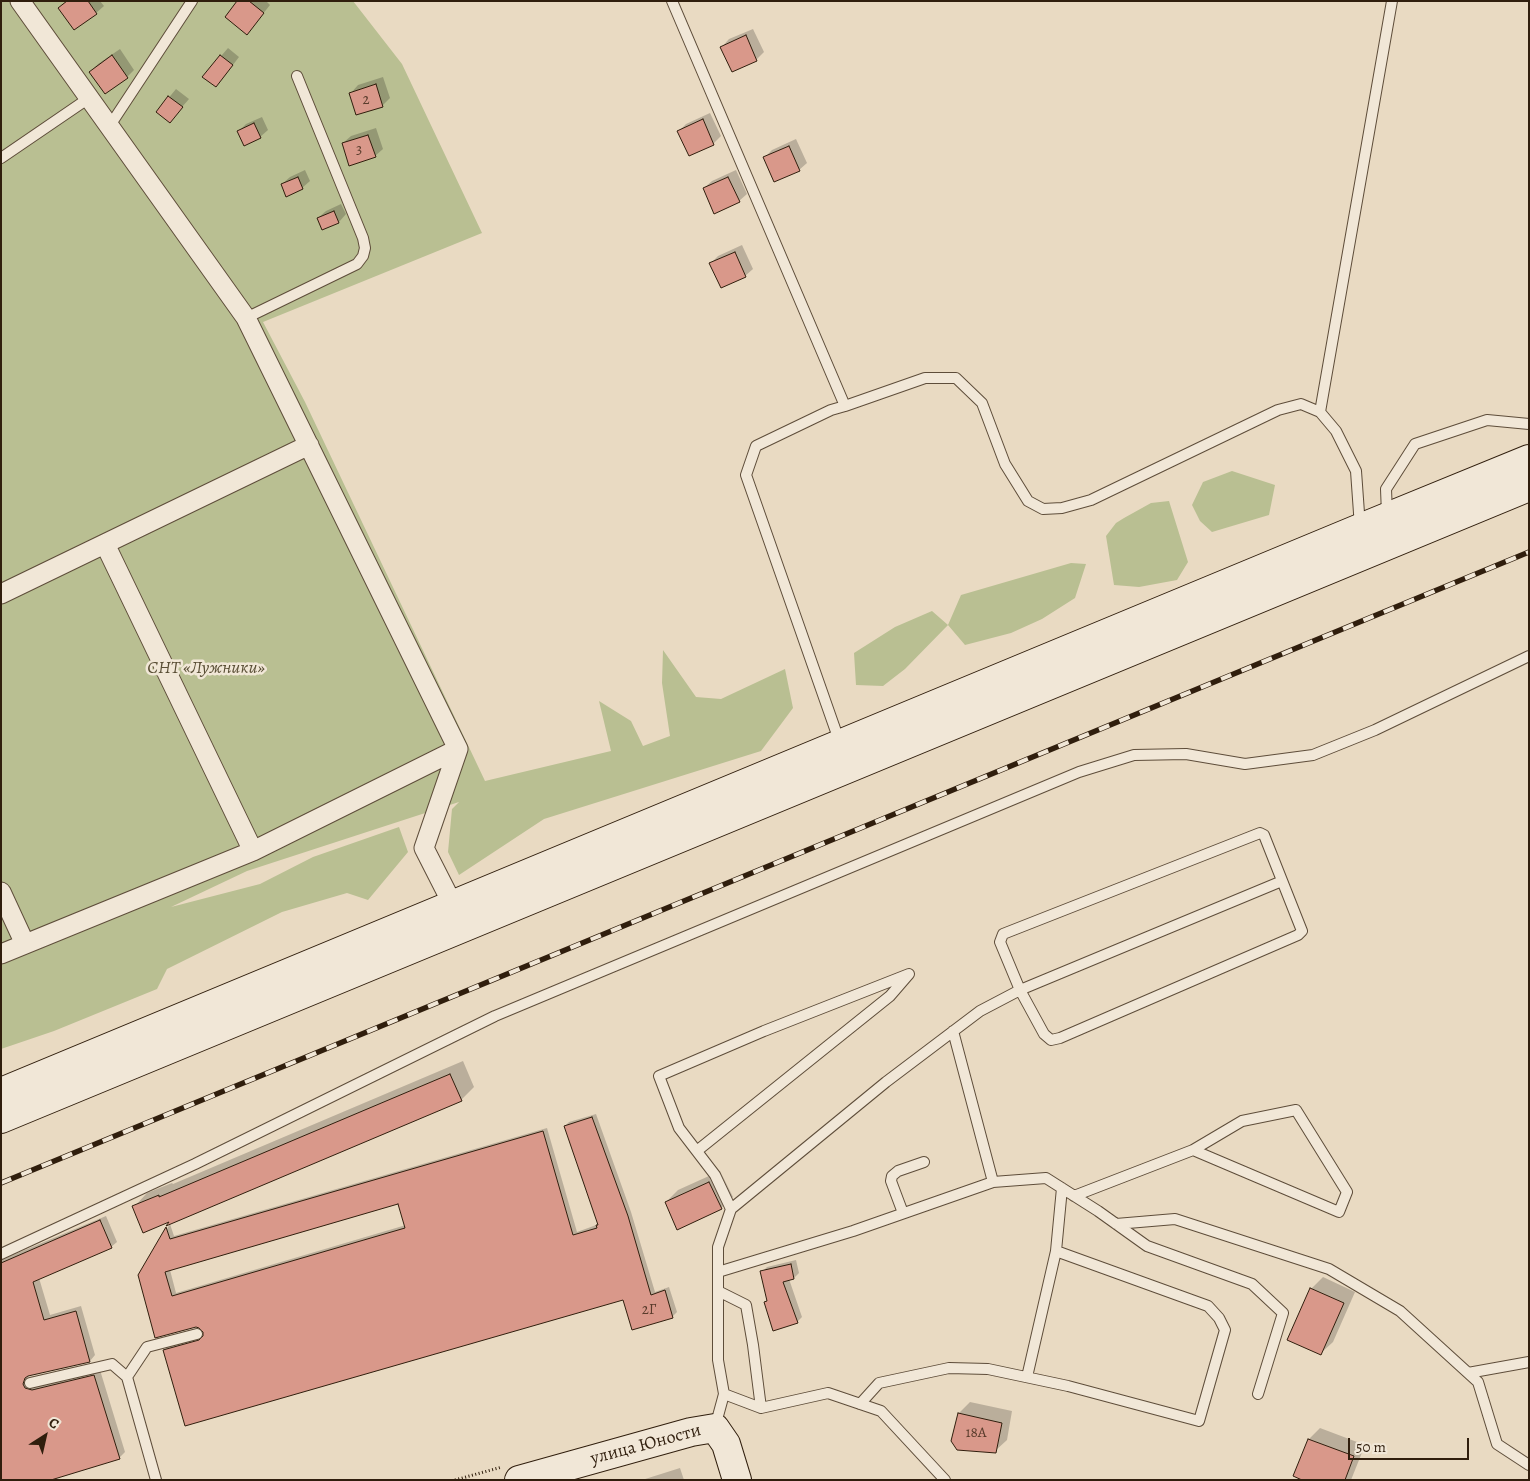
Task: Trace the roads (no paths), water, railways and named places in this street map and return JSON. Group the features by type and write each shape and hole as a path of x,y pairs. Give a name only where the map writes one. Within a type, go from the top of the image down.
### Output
{"main road":[{"path":"1,1092 840,743 1529,460"},
{"path":"1,1119 1529,487"},
{"path":"715,1428 726,1444 737,1480"},
{"name":"улица Юности","path":"519,1480 691,1432 715,1428"}],"street":[{"path":"20,1 246,318 458,750 424,848 454,905"},
{"path":"1,594 309,444"},
{"path":"105,544 252,852"},
{"path":"1,954 252,852 458,750"},
{"path":"1,892 25,944"}],"lane":[{"path":"672,1 845,406"},
{"path":"1320,412 1392,1"},
{"path":"109,126 189,3"},
{"path":"246,318 357,264 363,256 365,248 363,238 297,76"},
{"path":"1,158 89,98"},
{"path":"840,743 746,475 756,446 831,410 925,378 956,378 982,403 1005,464 1028,501 1043,509 1062,508 1091,500 1278,410 1301,404 1320,412 1336,432 1356,471 1360,528"},
{"path":"1387,517 1386,489 1415,444 1487,420 1529,424"},
{"path":"1,1254 195,1164 495,1016 1079,772 1134,754 1186,754 1245,764 1313,755 1375,730 1529,656"},
{"path":"1260,833 1264,836 1302,931 1298,935 1060,1038 1051,1040 1044,1034 1020,990 1000,942 1003,934 1260,833"},
{"path":"715,1428 724,1394 718,1360 718,1247 731,1209 886,1082 980,1011 1020,990 1282,881"},
{"path":"698,1150 890,996 909,974 764,1031 659,1076 679,1128 698,1150 715,1175 731,1209"},
{"path":"953,1031 992,1182"},
{"path":"1074,1196 1193,1150 1242,1121 1296,1110 1347,1192 1339,1212 1193,1150"},
{"path":"903,1213 891,1181 892,1176 898,1171 924,1162"},
{"path":"718,1272 853,1231 992,1182 1046,1178 1147,1246 1252,1284 1283,1313 1258,1394"},
{"path":"1027,1377 1056,1251 1062,1188"},
{"path":"1116,1224 1175,1219 1329,1269 1400,1311 1478,1382 1497,1444 1529,1465"},
{"path":"860,1404 879,1383 949,1368 988,1369 1068,1386 1198,1420 1225,1330 1219,1318 1208,1306 1056,1251"},
{"path":"718,1291 746,1305 761,1408"},
{"path":"127,1377 147,1347 197,1334"},
{"path":"1468,1373 1529,1362"},
{"path":"30,1384 112,1364 127,1377 156,1480"},
{"path":"724,1394 761,1408 828,1393 882,1411 945,1480"}],"railway":[{"path":"1,1183 1529,552"}],"park label":[{"name":"СНТ «Лужники»","path":"206,669"}]}
